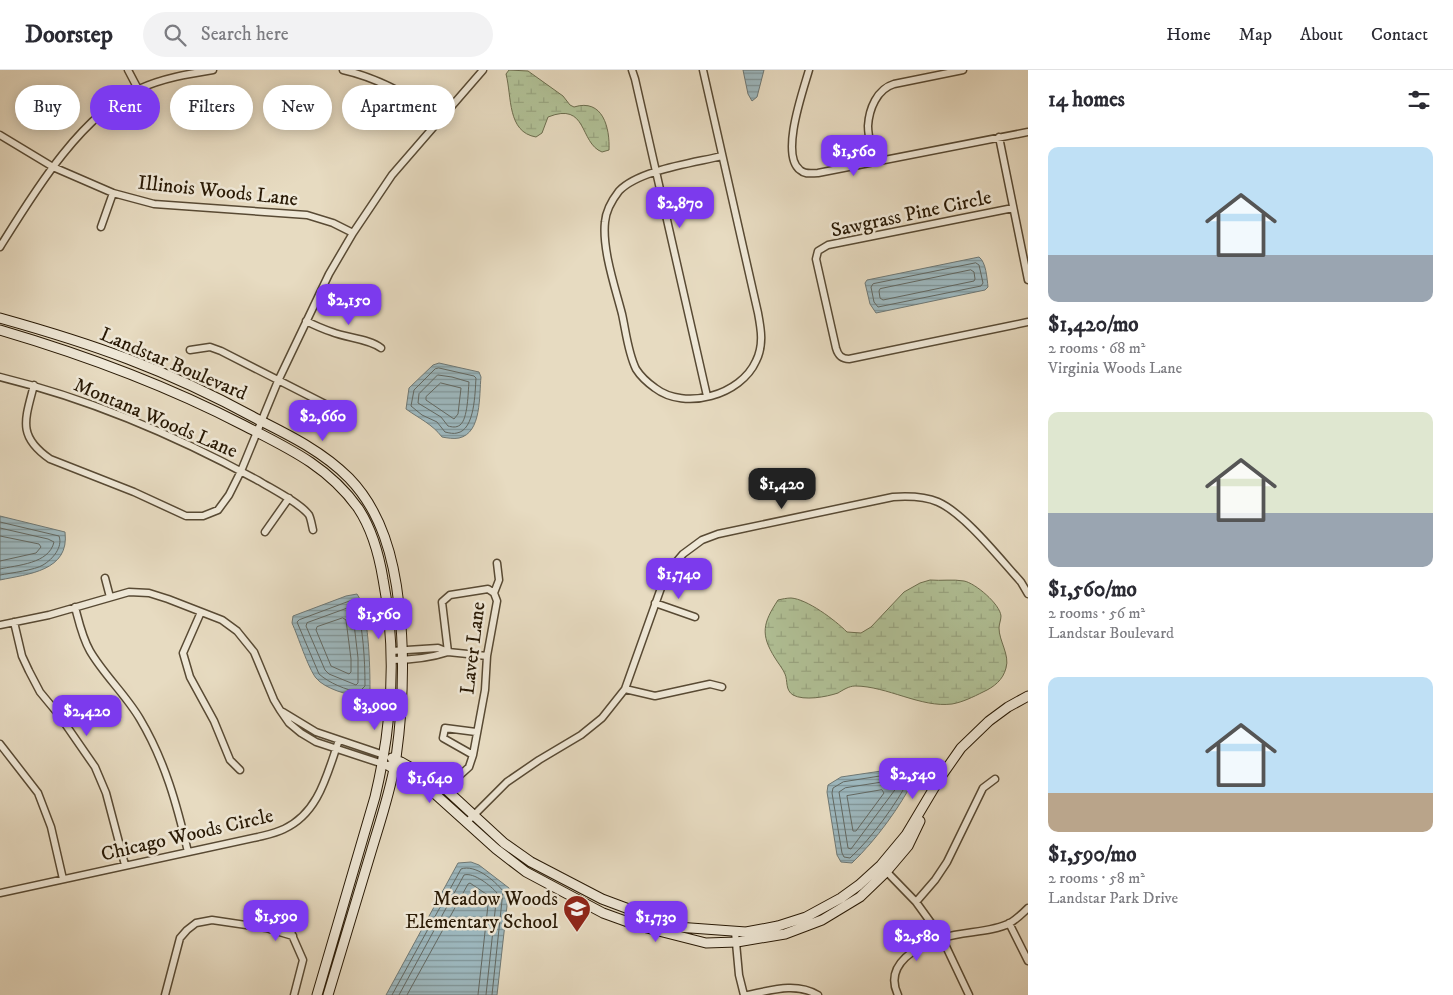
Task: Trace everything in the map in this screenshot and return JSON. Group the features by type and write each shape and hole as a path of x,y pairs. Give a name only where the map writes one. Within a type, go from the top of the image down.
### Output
{"street":[{"path":"128,70 136,85"},
{"path":"149,85 168,78 213,70"},
{"path":"343,70 390,85"},
{"path":"455,102 482,70"},
{"path":"632,70 707,396"},
{"path":"703,70 762,333 757,360 750,372 732,388 707,396 690,398 670,396 655,389 641,377 634,365 604,237 606,214 612,202 628,183 656,172 722,156"},
{"path":"809,70 792,133 794,161 799,170 807,174 1028,132"},
{"path":"874,162 868,127 876,98 883,88 963,70"},
{"path":"0,247 53,167 90,123"},
{"path":"34,385 25,424 30,441 50,459 134,492 186,516 203,516 218,510 229,495 241,471 278,381 329,274 353,233 392,175 431,130"},
{"name":"Illinois Woods Lane","path":"0,135 53,167 112,194 154,204 306,215 333,223 353,233"},
{"name":"Sawgrass Pine Circle","path":"999,138 1028,280"},
{"path":"102,227 112,194"},
{"name":"Sawgrass Pine Circle","path":"1013,208 828,246 818,251 816,259 836,348 842,358 849,359 1028,322"},
{"name":"Landstar Boulevard","path":"0,318 128,359 214,397 308,446 349,478 370,505 386,537 397,592 403,650 401,712 395,764 383,812 328,995"},
{"path":"306,321 332,332 358,340 374,342 382,348"},
{"name":"Landstar Boulevard","path":"0,330 121,369 167,388 258,432 316,464 342,487 359,510 373,538 381,564 386,593 391,655 390,710 384,760 317,995"},
{"path":"190,350 210,347 221,350 327,406"},
{"name":"Montana Woods Lane","path":"0,377 34,385 124,417 196,449 241,471 289,498 309,516 313,530"},
{"path":"470,819 507,782 581,735 602,718 625,689 666,574 683,554 702,540 718,534 892,497 910,496 938,502 962,518 1021,582 1028,594"},
{"path":"265,532 289,498"},
{"path":"494,592 499,580 497,564"},
{"path":"105,578 110,596"},
{"name":"Laver Lane","path":"448,652 442,602 450,594 488,589 494,592 497,601 473,754 469,767 458,778"},
{"path":"0,624 75,607 129,592 149,593 222,620 237,631 254,652 280,710 288,722 301,733 316,742 384,760"},
{"path":"655,603 695,617"},
{"path":"75,607 81,632 90,650 139,717 156,747 178,806 188,852"},
{"path":"201,612 183,653 190,677 214,720 230,760 240,770"},
{"path":"14,622 28,672 40,692 59,715 95,767 106,793 125,865"},
{"path":"391,655 403,650 438,648 448,652 487,656"},
{"path":"391,655 403,660 438,656 448,652"},
{"path":"625,689 655,696 710,684 722,687"},
{"path":"470,819 496,849 526,872 602,912 639,926 706,943 736,937 785,934 822,920 860,897 884,869 940,778 961,748 1008,707 1028,696"},
{"path":"280,710 303,725 395,764 531,862 602,899 677,927 736,937 746,932 778,926 806,917 841,898 884,869"},
{"path":"473,754 443,738 445,728 476,732"},
{"name":"Chicago Woods Circle","path":"0,891 258,837 284,829 306,815 323,787 339,740"},
{"path":"0,744 38,794 51,827 64,879"},
{"path":"916,902 935,880 947,862 983,788 995,779"},
{"path":"884,869 916,902 942,938 969,995"},
{"path":"898,995 894,975 900,961 913,951 942,938 1010,923 1028,908"},
{"path":"165,995 180,938 196,923 212,920 266,928 293,936"},
{"path":"266,928 283,922 290,925 303,960 294,995"},
{"path":"1010,923 1028,961"},
{"path":"736,937 739,975 746,995 793,987 810,990 818,995"}],"green space":[{"path":"509,70 528,71 563,96 570,105 574,107 584,105 598,111 606,124 609,150 602,152 595,147 577,119 570,114 548,117 542,133 536,137 527,134 515,121 512,112 506,74"},
{"path":"930,580 956,580 969,583 992,600 1000,611 999,633 1006,653 1007,663 1003,676 994,685 972,697 952,704 928,703 879,689 855,686 848,687 838,693 815,698 798,697 790,693 785,674 770,650 765,635 769,615 778,600 798,599 828,616 847,632 861,633 871,627 904,592"}],"water":[{"path":"743,70 764,70 757,97 752,101 748,94"},
{"path":"979,257 985,266 987,275 988,287 985,290 876,313 870,304 865,283 867,280"},
{"path":"439,363 479,372 481,377 476,421 466,435 459,438 442,437 430,425 406,409 409,388 433,365"},
{"path":"0,516 65,532 65,545 61,555 54,563 45,568 0,580"},
{"path":"357,594 364,613 369,654 370,689 362,697 331,688 316,678 306,660 292,623 293,616 346,596"},
{"path":"908,767 913,769 915,778 887,823 852,863 841,862 837,855 827,792 828,785 841,777"},
{"path":"471,862 479,865 509,888 497,995 386,995 458,863"}],"place":[{"name":"Meadow Woods Elementary School","path":"577,933"}]}
